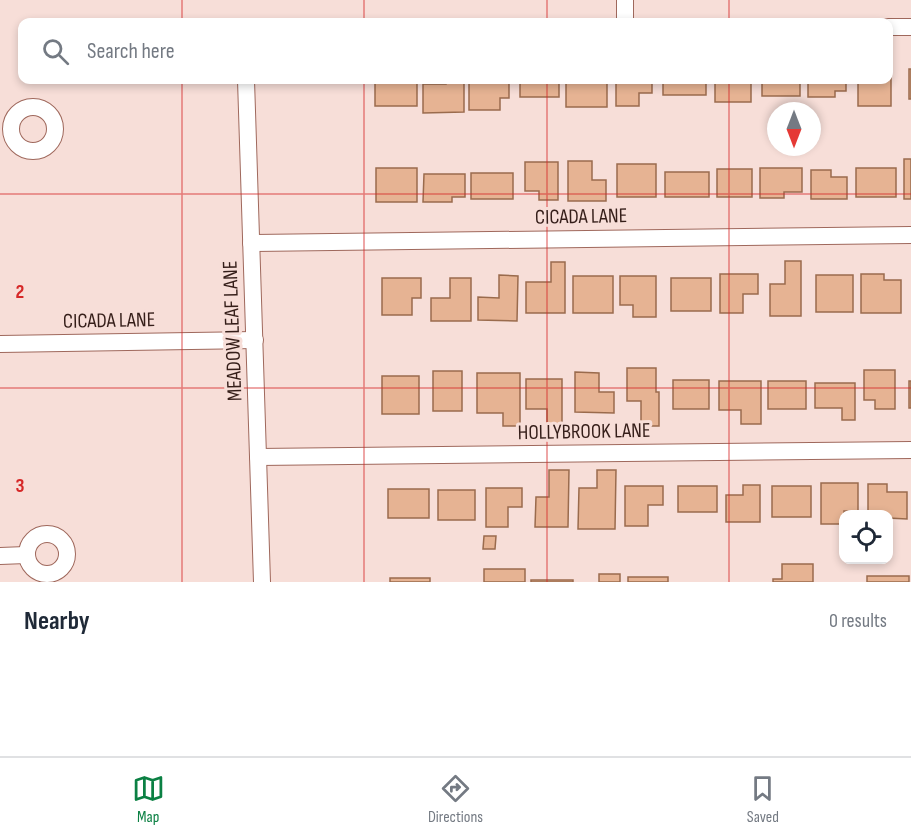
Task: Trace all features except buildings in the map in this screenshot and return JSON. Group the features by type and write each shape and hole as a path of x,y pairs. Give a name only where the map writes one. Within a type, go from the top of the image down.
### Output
{"street":[{"path":"625,0 625,18"},
{"path":"893,27 911,27"},
{"name":"MEADOW LEAF LANE","path":"246,84 262,582"},
{"name":"CICADA LANE","path":"251,243 911,235"},
{"name":"CICADA LANE","path":"0,344 255,340"},
{"name":"HOLLYBROOK LANE","path":"258,457 911,450"},
{"path":"0,556 26,555"}]}
